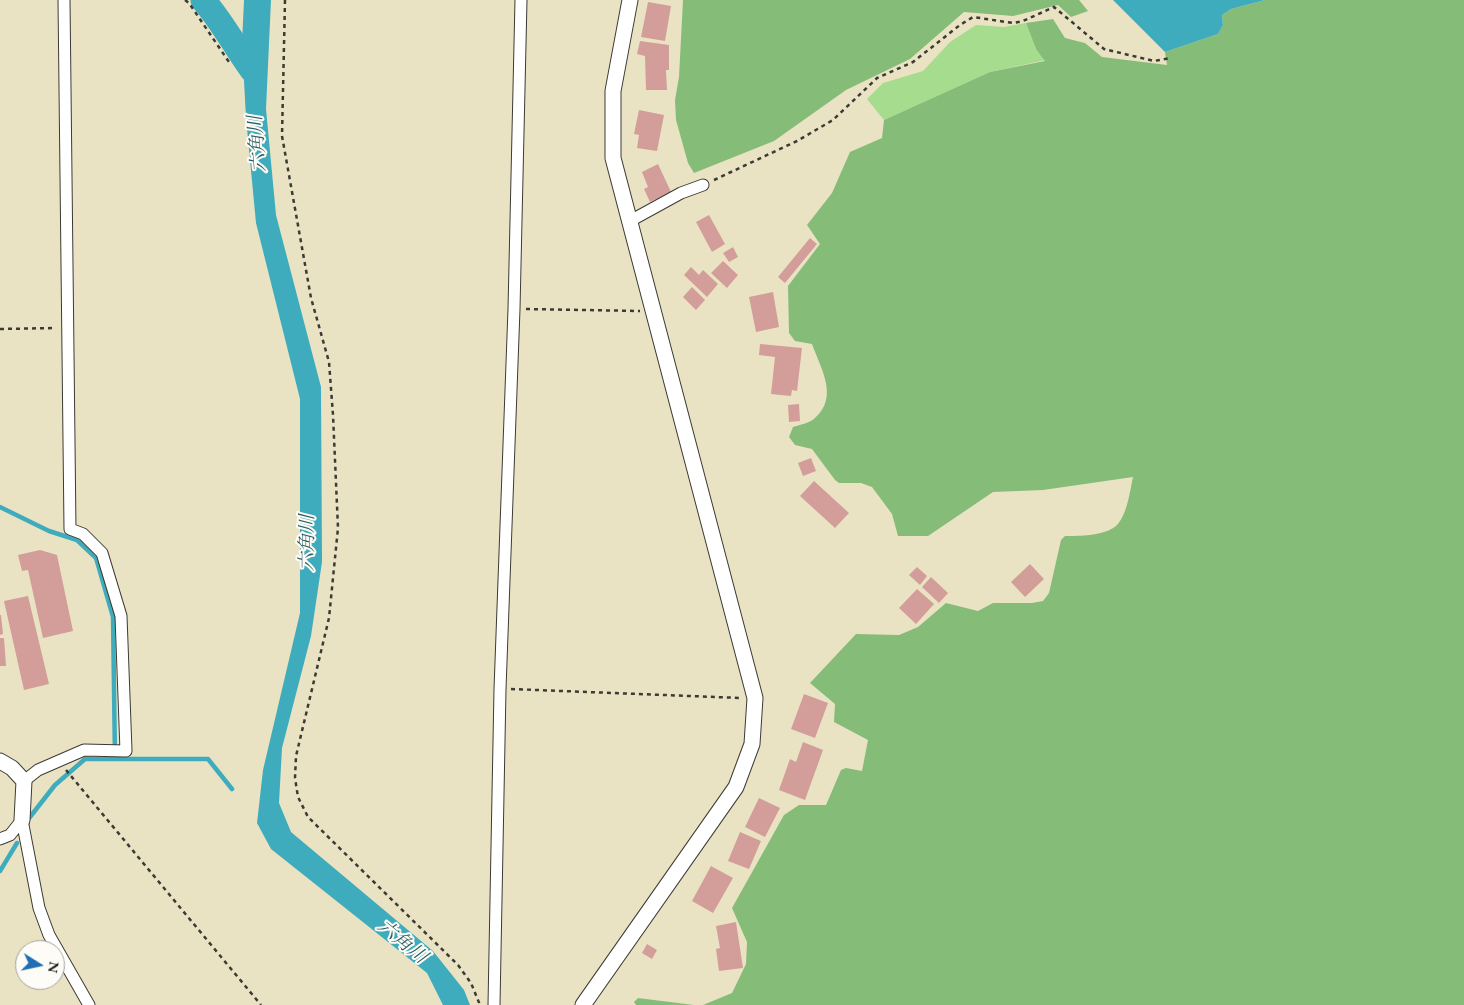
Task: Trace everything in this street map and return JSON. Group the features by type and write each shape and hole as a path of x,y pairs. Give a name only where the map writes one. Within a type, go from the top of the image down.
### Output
{"street":[{"path":"24,781 38,770 84,750 126,751 120,616 102,552 83,534 70,529 64,0"},
{"path":"494,1005 500,689 514,309 522,0"},
{"path":"583,1005 736,787 752,744 755,698 613,158 613,91 630,0"},
{"path":"630,220 682,193 704,185"},
{"path":"0,762 12,768 24,781 22,820 39,908 49,935 89,1005"},
{"path":"0,839 10,835 22,820"}],"path":[{"path":"185,0 230,62"},
{"path":"286,0 282,136 311,298 329,362 338,528 329,618 296,756 295,778 298,797 308,817 458,965 471,983 480,1005"},
{"path":"704,185 797,141 833,120 877,78 913,62 973,17 1013,23 1023,21 1054,7 1104,50 1154,61 1170,58"},
{"path":"514,309 653,312"},
{"path":"0,329 68,328"},
{"path":"500,689 755,698"},
{"path":"66,770 261,1005"}],"green space":[{"path":"683,0 1079,0 1088,11 1071,17 1058,5 1013,16 964,12 910,59 846,90 774,141 694,173 688,163 676,120 675,100 679,77"},
{"path":"1265,0 1464,0 1464,1005 703,1005 732,993 746,964 747,942 732,908 784,815 799,805 826,805 841,770 846,768 862,771 868,740 834,722 835,704 810,683 856,634 899,635 918,627 946,603 978,611 993,603 1032,603 1043,601 1049,593 1061,540 1065,536 1098,534 1116,526 1123,516 1133,477 1043,490 993,492 928,536 898,536 892,514 872,487 861,483 839,483 812,449 795,445 789,437 793,427 813,420 822,410 827,392 826,382 812,344 795,341 789,333 788,286 820,244 807,225 832,193 850,152 882,138 884,120 990,72 1045,61 1036,49 1026,23 1053,19 1065,38 1085,43 1102,57 1167,65 1165,52 1218,34 1223,25 1222,15 1231,9"},
{"path":"1026,23 1036,49 1046,60 990,72 884,120 867,99 883,83 923,71 950,42 976,25 1004,27"},
{"path":"638,998 694,1005 636,1005 634,1002"}],"water":[{"name":"六角川","path":"244,0 271,0 266,109 276,215 321,387 322,562 311,636 282,748 279,803 291,832 433,951 464,990 470,1005 443,1005 427,973 271,849 257,823 263,770 300,613 300,399 256,223 246,118 242,43"},
{"path":"1113,0 1265,0 1231,9 1222,15 1223,25 1218,34 1165,52"}],"building":[{"path":"648,2 671,6 665,41 641,37"},
{"path":"640,41 669,45 669,70 666,70 667,90 646,90 645,56 637,54"},
{"path":"639,110 664,115 657,151 637,148 639,135 634,134"},
{"path":"658,164 671,192 650,202 644,189 648,187 642,172"},
{"path":"709,215 725,244 712,252 696,222"},
{"path":"810,238 817,244 785,283 778,277"},
{"path":"733,247 738,257 729,262 723,253"},
{"path":"723,261 738,275 727,288 711,273"},
{"path":"691,267 699,275 703,270 718,284 707,297 684,275"},
{"path":"692,287 705,300 696,310 683,297"},
{"path":"773,292 779,327 756,332 749,297"},
{"path":"760,344 802,348 797,391 792,390 791,396 771,394 775,357 759,355"},
{"path":"799,404 800,421 789,422 788,405"},
{"path":"811,458 816,471 803,476 798,463"},
{"path":"814,481 849,513 835,528 800,496"},
{"path":"40,550 57,555 73,631 43,638 28,570 22,571 18,555"},
{"path":"1030,564 1044,579 1025,597 1011,582"},
{"path":"917,567 927,576 920,585 909,575"},
{"path":"931,577 948,593 939,603 922,587"},
{"path":"917,589 934,604 916,624 899,608"},
{"path":"28,596 49,684 24,690 4,601"},
{"path":"0,615 3,634 0,635"},
{"path":"0,638 4,638 6,666 0,666"},
{"path":"804,694 828,703 815,738 791,729"},
{"path":"803,742 823,750 805,800 779,790 790,759 796,762"},
{"path":"759,798 780,808 765,837 745,827"},
{"path":"740,832 761,841 749,869 728,861"},
{"path":"711,866 733,878 713,913 692,901"},
{"path":"736,922 743,968 719,971 716,949 720,948 716,926"},
{"path":"647,944 657,950 652,959 642,953"}],"waterway":[{"path":"203,0 252,70"},
{"path":"0,507 49,531 77,540 96,558 113,617 115,759"},
{"path":"30,817 55,785 85,759 208,759 232,789"},
{"path":"0,871 17,843"}]}
